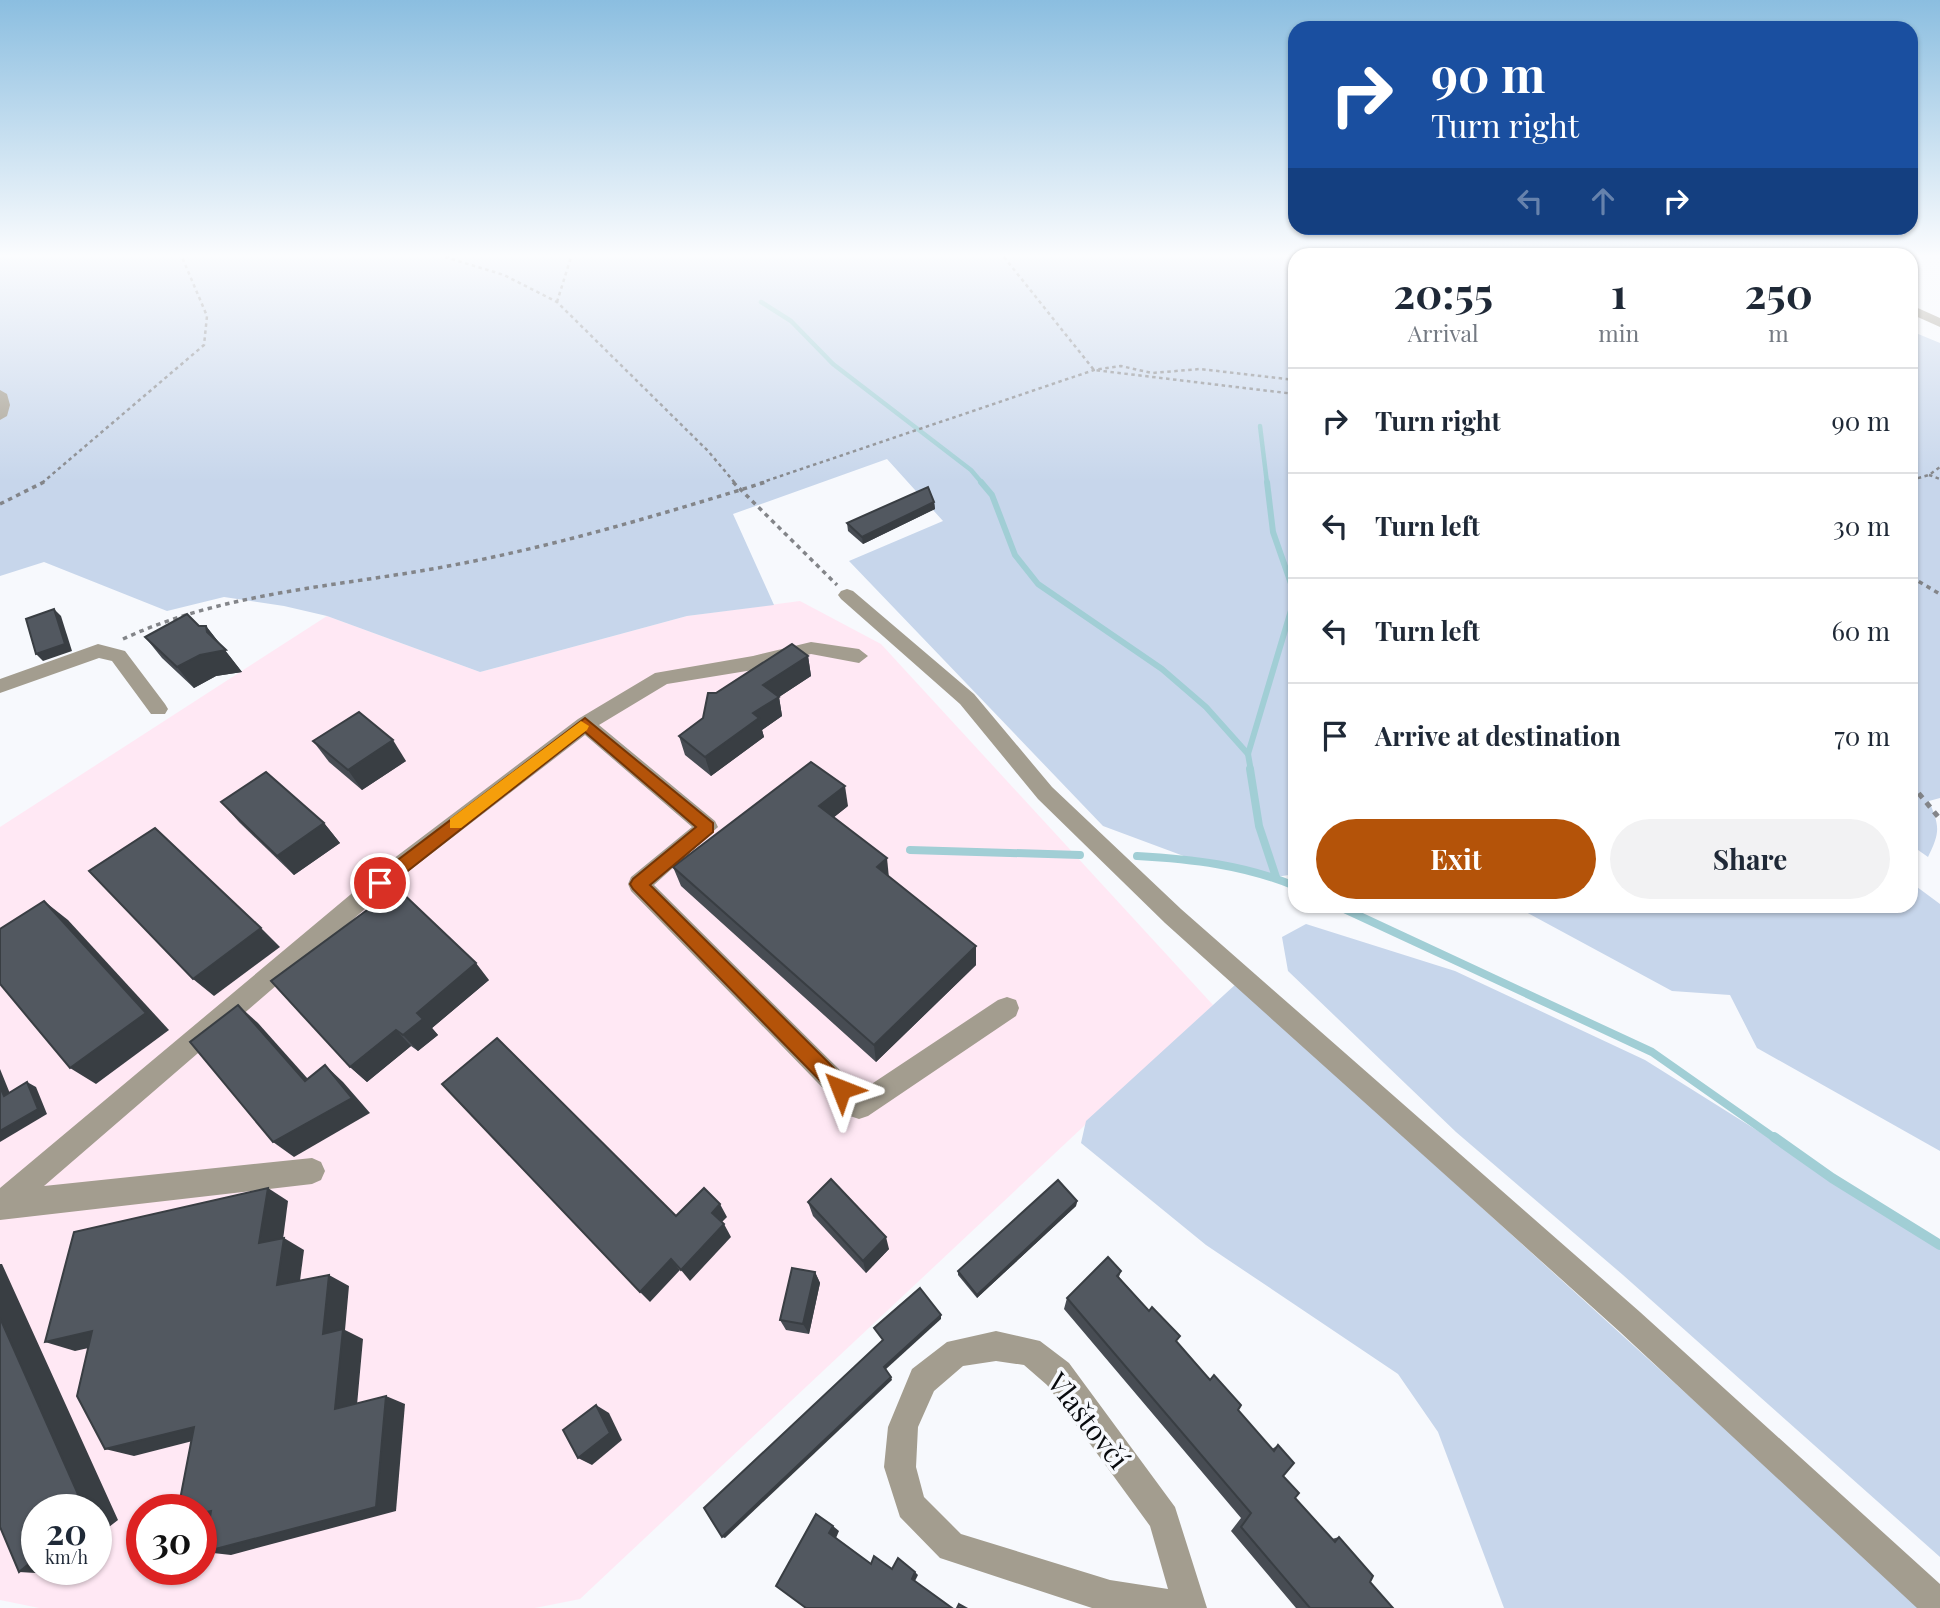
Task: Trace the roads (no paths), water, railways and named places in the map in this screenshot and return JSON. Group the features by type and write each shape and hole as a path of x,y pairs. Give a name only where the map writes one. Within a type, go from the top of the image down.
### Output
{"street":[{"path":"0,394 3,405 0,416"},
{"path":"847,595 967,699 1045,793 1173,916 1630,1322 1940,1607"},
{"path":"2,1205 401,865 585,723 662,678 753,663 811,648 859,656"},
{"path":"0,686 98,651 118,656 158,709"},
{"path":"585,723 707,827 639,884 859,1107 1007,1008"},
{"path":"2,1205 312,1171"},
{"name":"Vlaštovčí","path":"1182,1608 1110,1597 951,1548 911,1506 901,1467 903,1427 923,1380 957,1352 996,1346 1030,1351 1058,1374 1164,1518 1190,1608"}],"waterway":[{"path":"802,332 833,364 971,470 982,483"},
{"path":"1260,426 1267,483"},
{"path":"981,482 992,495 1015,555 1038,584 1162,669 1206,707 1248,754"},
{"path":"1267,482 1273,532 1288,575"},
{"path":"1248,754 1288,620"},
{"path":"1248,754 1251,771"},
{"path":"1250,769 1259,826 1276,877"},
{"path":"910,850 1080,855"},
{"path":"1137,856 1218,864 1288,883"},
{"path":"1353,913 1652,1052 1776,1139"},
{"path":"1774,1137 1832,1178 1940,1245"}]}
